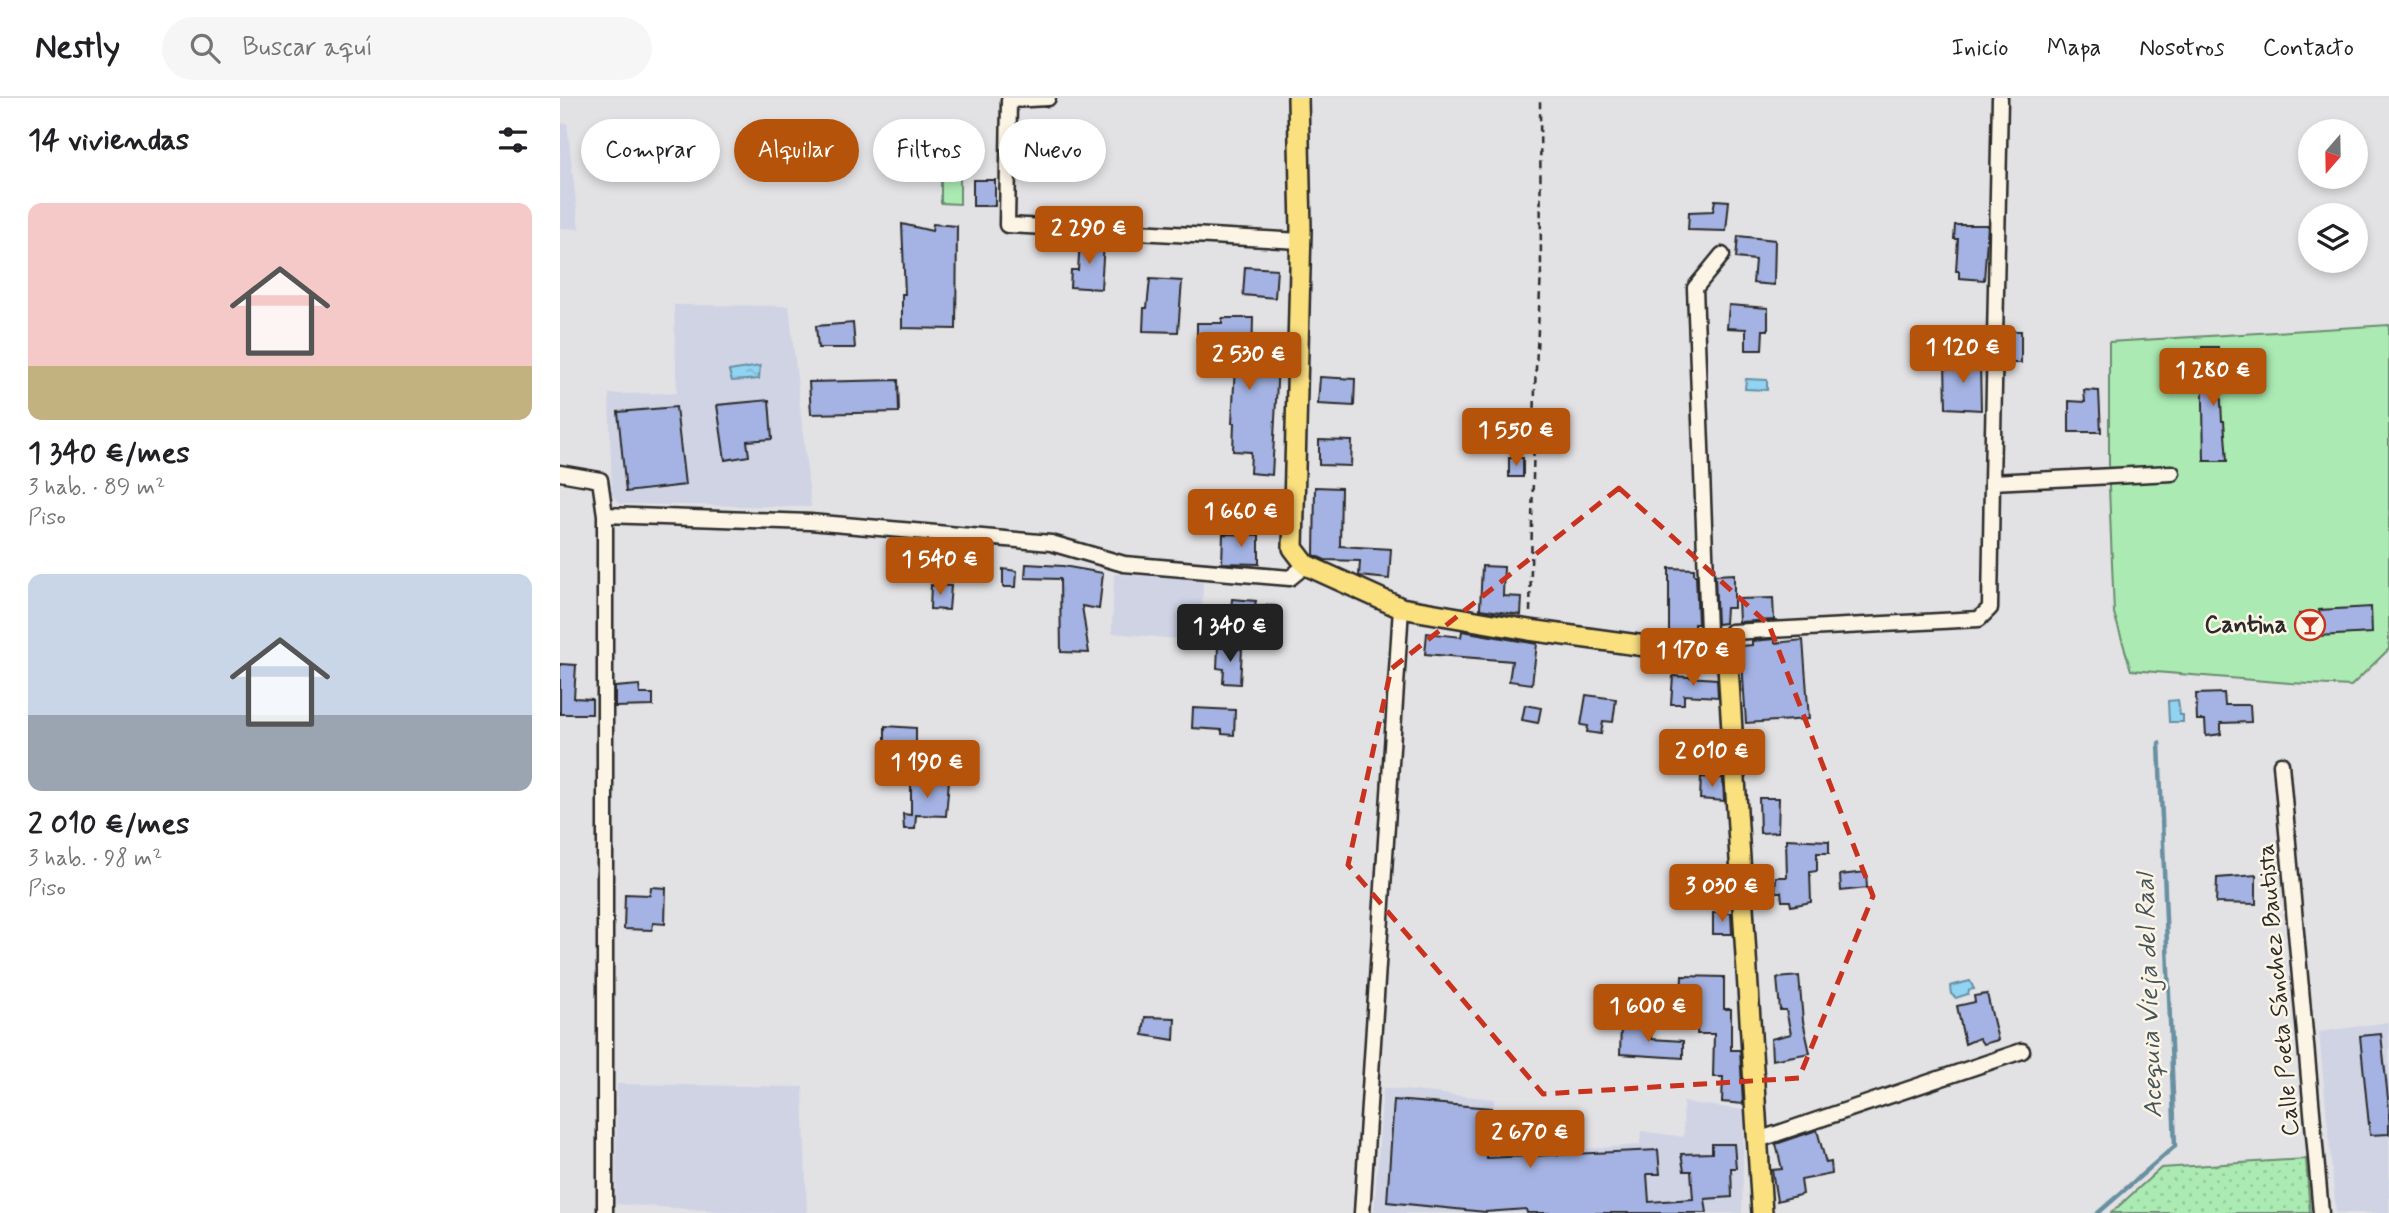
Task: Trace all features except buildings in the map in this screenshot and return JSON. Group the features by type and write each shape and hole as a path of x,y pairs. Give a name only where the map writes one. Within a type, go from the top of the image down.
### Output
{"main road":[{"path":"1298,98 1301,241 1293,548 1306,565 1401,608 1529,630 1718,656 1728,666 1762,1213"}],"street":[{"path":"1048,98 1009,100 1007,225 1301,241"},
{"path":"1718,656 1731,632 1979,618 1990,608 2000,98"},
{"path":"1718,656 1708,631 1695,288 1722,255"},
{"path":"560,473 600,480 605,515 605,1213"},
{"path":"1992,482 2172,473"},
{"path":"605,515 810,522 1051,543 1124,564 1290,578 1306,565"},
{"path":"1362,1213 1401,608"},
{"name":"Calle Poeta Sánchez Bautista","path":"2281,764 2321,1213"},
{"path":"1758,1140 2022,1051"}],"path":[{"path":"1529,630 1541,244 1540,98"}],"highlighted area":[{"path":"1619,488 1769,625 1873,896 1799,1078 1543,1094 1348,865 1391,669"}],"shaded area":[{"path":"567,123 579,229 560,228 560,124"},
{"path":"674,305 789,306 811,507 620,504 612,495 609,394 677,393"},
{"path":"1114,574 1203,580 1201,641 1112,633"},
{"path":"2389,1022 2389,1213 2336,1213 2319,1032"},
{"path":"617,1084 803,1087 807,1213 749,1213 616,1204"},
{"path":"1383,1088 1494,1099 1489,1156 1640,1145 1641,1131 1684,1137 1683,1102 1744,1110 1742,1213 1374,1213"}],"green space":[{"path":"941,182 960,182 960,204 941,203"},
{"path":"2389,325 2389,649 2351,686 2131,670 2114,613 2109,487 2109,342"},
{"path":"2306,1159 2310,1213 2111,1213 2161,1168"}],"water":[{"path":"760,366 759,379 732,381 729,371"},
{"path":"1746,379 1767,380 1767,390 1745,389"},
{"path":"2178,700 2183,722 2169,722 2168,701"},
{"path":"1970,981 1974,989 1969,990 1968,994 1956,998 1951,994 1950,986"}],"waterway":[{"name":"Acequia Vieja del Raal","path":"2098,1213 2175,1146 2159,743"}],"place":[{"name":"Cantina","path":"2310,625"}]}
